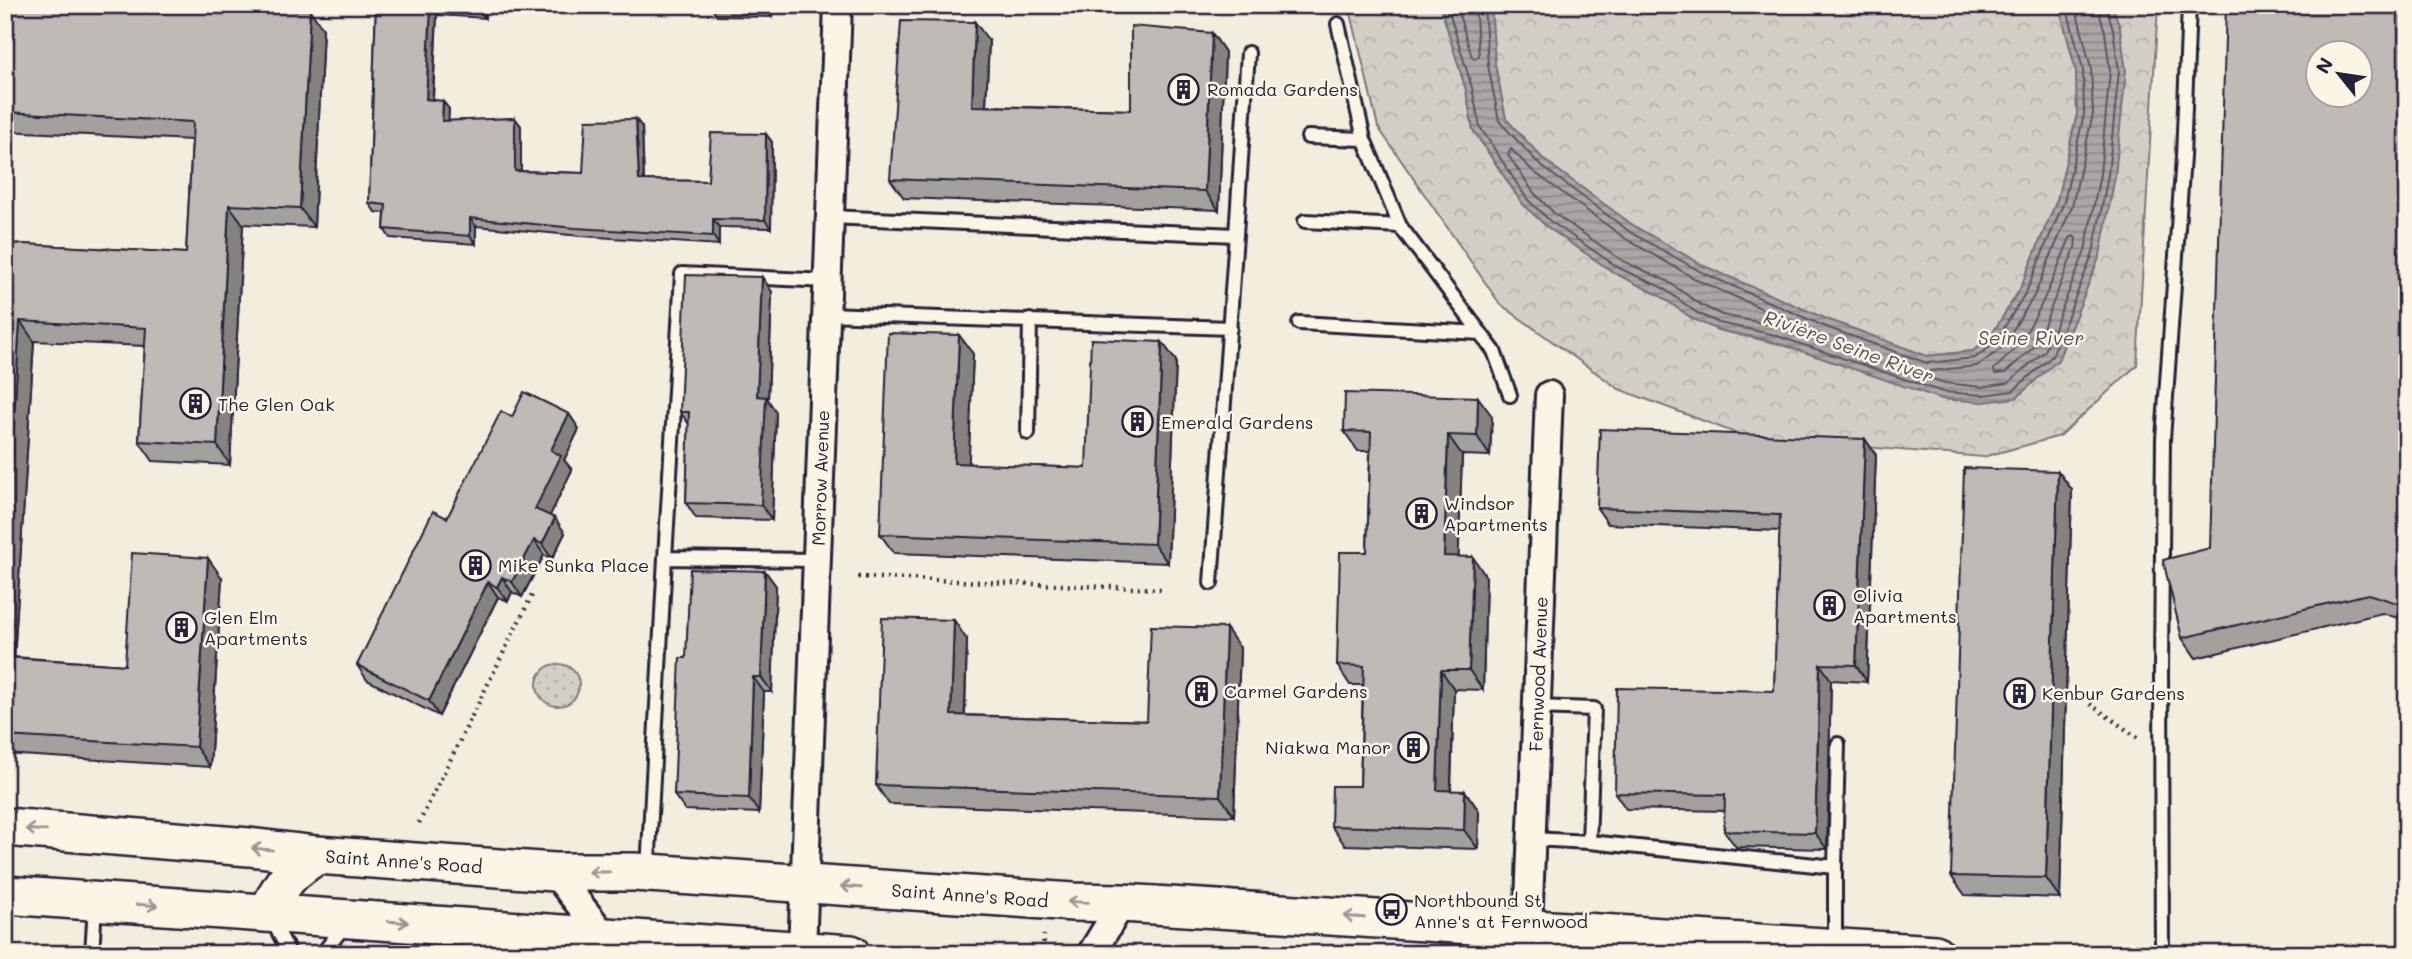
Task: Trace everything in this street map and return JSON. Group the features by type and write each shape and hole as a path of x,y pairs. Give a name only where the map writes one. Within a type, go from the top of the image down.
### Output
{"main road":[{"name":"Saint Anne's Road","path":"5,827 317,855 554,872 648,874 1073,902 1122,902 1528,941 1835,947 1935,954"},
{"path":"268,913 280,885 295,869 317,855"},
{"path":"5,895 350,919 605,945 851,954"}],"street":[{"name":"Morrow Avenue","path":"802,951 838,5"},
{"name":"Fernwood Avenue","path":"1528,941 1549,395"},
{"path":"554,872 605,945"},
{"path":"1091,954 1122,902"}],"lane":[{"path":"2162,954 2163,439 2183,157 2189,5"},
{"path":"1338,24 1364,139 1400,226 1494,351 1510,395"},
{"path":"1210,583 1248,53"},
{"path":"1308,137 1364,139"},
{"path":"830,217 1236,235"},
{"path":"1305,221 1400,226"},
{"path":"648,874 682,274 828,281"},
{"path":"826,314 1230,328"},
{"path":"1028,433 1030,320"},
{"path":"1299,323 1481,333"},
{"path":"665,558 817,560"},
{"path":"1536,707 1594,709 1589,842"},
{"path":"1835,947 1838,744"},
{"path":"1532,839 1589,842 1835,867"},
{"path":"92,954 95,901"},
{"path":"268,913 290,954"},
{"path":"322,954 350,919"}],"path":[{"path":"859,577 1161,589"},
{"path":"419,823 534,591"},
{"path":"2090,704 2142,741"}],"green space":[{"path":"1349,5 1440,5 1466,90 1473,130 1522,203 1546,226 1616,274 1659,295 1693,319 1718,330 2016,398 2058,360 2100,255 2120,28 2112,5 2158,5 2137,365 2060,436 1983,457 1746,437 1619,389 1500,304 1378,127"},
{"path":"1491,5 2059,5 2076,71 2077,114 2057,200 2020,289 1989,339 1973,351 1927,356 1829,320 1706,267 1634,226 1544,160 1506,119 1495,65"},
{"path":"558,664 573,670 579,685 573,700 558,706 543,700 537,685 543,670"}],"water":[{"name":"Seine River","path":"1440,5 1491,5 1495,64 1506,119 1544,160 1634,226 1706,267 1829,320 1927,356 1973,351 1989,339 2020,289 2057,200 2077,114 2076,71 2059,5 2112,5 2120,28 2126,71 2115,176 2100,255 2058,360 2016,398 1983,402 1942,399 1768,340 1718,330 1693,319 1659,295 1616,274 1546,226 1522,203 1473,129 1466,90"}],"building":[{"path":"5,5 221,5 310,10 300,208 229,205 217,445 139,441 146,328 20,321 5,557 5,243 186,253 193,122 5,112"},
{"path":"376,5 479,5 479,10 431,7 426,99 443,101 442,121 515,118 515,171 583,173 586,120 636,119 639,180 708,181 711,133 766,134 765,220 713,219 713,236 575,228 470,218 470,236 384,229 386,205 369,203"},
{"path":"766,5 766,9 711,7"},
{"path":"2226,5 2407,5 2407,606 2368,594 2182,638 2163,560 2210,548"},
{"name":"Romada Gardens","path":"901,21 975,22 972,106 1131,110 1131,26 1212,33 1205,191 890,179"},
{"path":"686,275 762,277 757,396 766,397 761,505 686,503 689,412 680,412"},
{"name":"Emerald Gardens","path":"888,333 959,335 954,463 1086,468 1091,339 1162,342 1154,544 880,534"},
{"name":"Mike Sunka Place","path":"524,392 569,414 551,450 561,456 535,509 555,518 542,544 534,540 512,582 502,577 497,587 488,582 429,701 357,665 433,511 447,518 501,411 512,417"},
{"path":"1345,393 1478,397 1477,436 1448,435 1444,556 1473,557 1469,670 1441,670 1437,790 1465,791 1464,830 1331,826 1332,786 1360,786 1364,666 1337,665 1340,552 1367,552 1371,432 1344,431"},
{"path":"1600,429 1865,439 1856,665 1820,664 1815,833 1724,831 1725,795 1615,793 1617,688 1774,691 1780,515 1597,508"},
{"name":"Kenbur Gardens","path":"1964,468 2058,471 2046,878 1951,876"},
{"name":"Glen Elm Apartments","path":"132,553 208,558 196,747 5,736 5,657 125,665"},
{"path":"690,569 765,571 761,677 753,677 749,798 674,795 680,658 686,658"},
{"name":"Carmel Gardens","path":"882,618 954,620 951,715 1147,721 1151,626 1226,628 1220,796 876,785"}],"place":[{"name":"Romada Gardens","path":"1184,89"},
{"name":"The Glen Oak","path":"195,404"},
{"name":"Emerald Gardens","path":"1138,422"},
{"name":"Windsor Apartments","path":"1421,513"},
{"name":"Mike Sunka Place","path":"475,565"},
{"name":"Olivia Apartments","path":"1830,605"},
{"name":"Glen Elm Apartments","path":"181,627"},
{"name":"Carmel Gardens","path":"1201,691"},
{"name":"Kenbur Gardens","path":"2019,693"},
{"name":"Niakwa Manor","path":"1414,747"},
{"name":"Northbound St Anne's at Fernwood","path":"1391,910"}],"water label":[{"name":"Rivière Seine River","path":"1849,346"}]}
